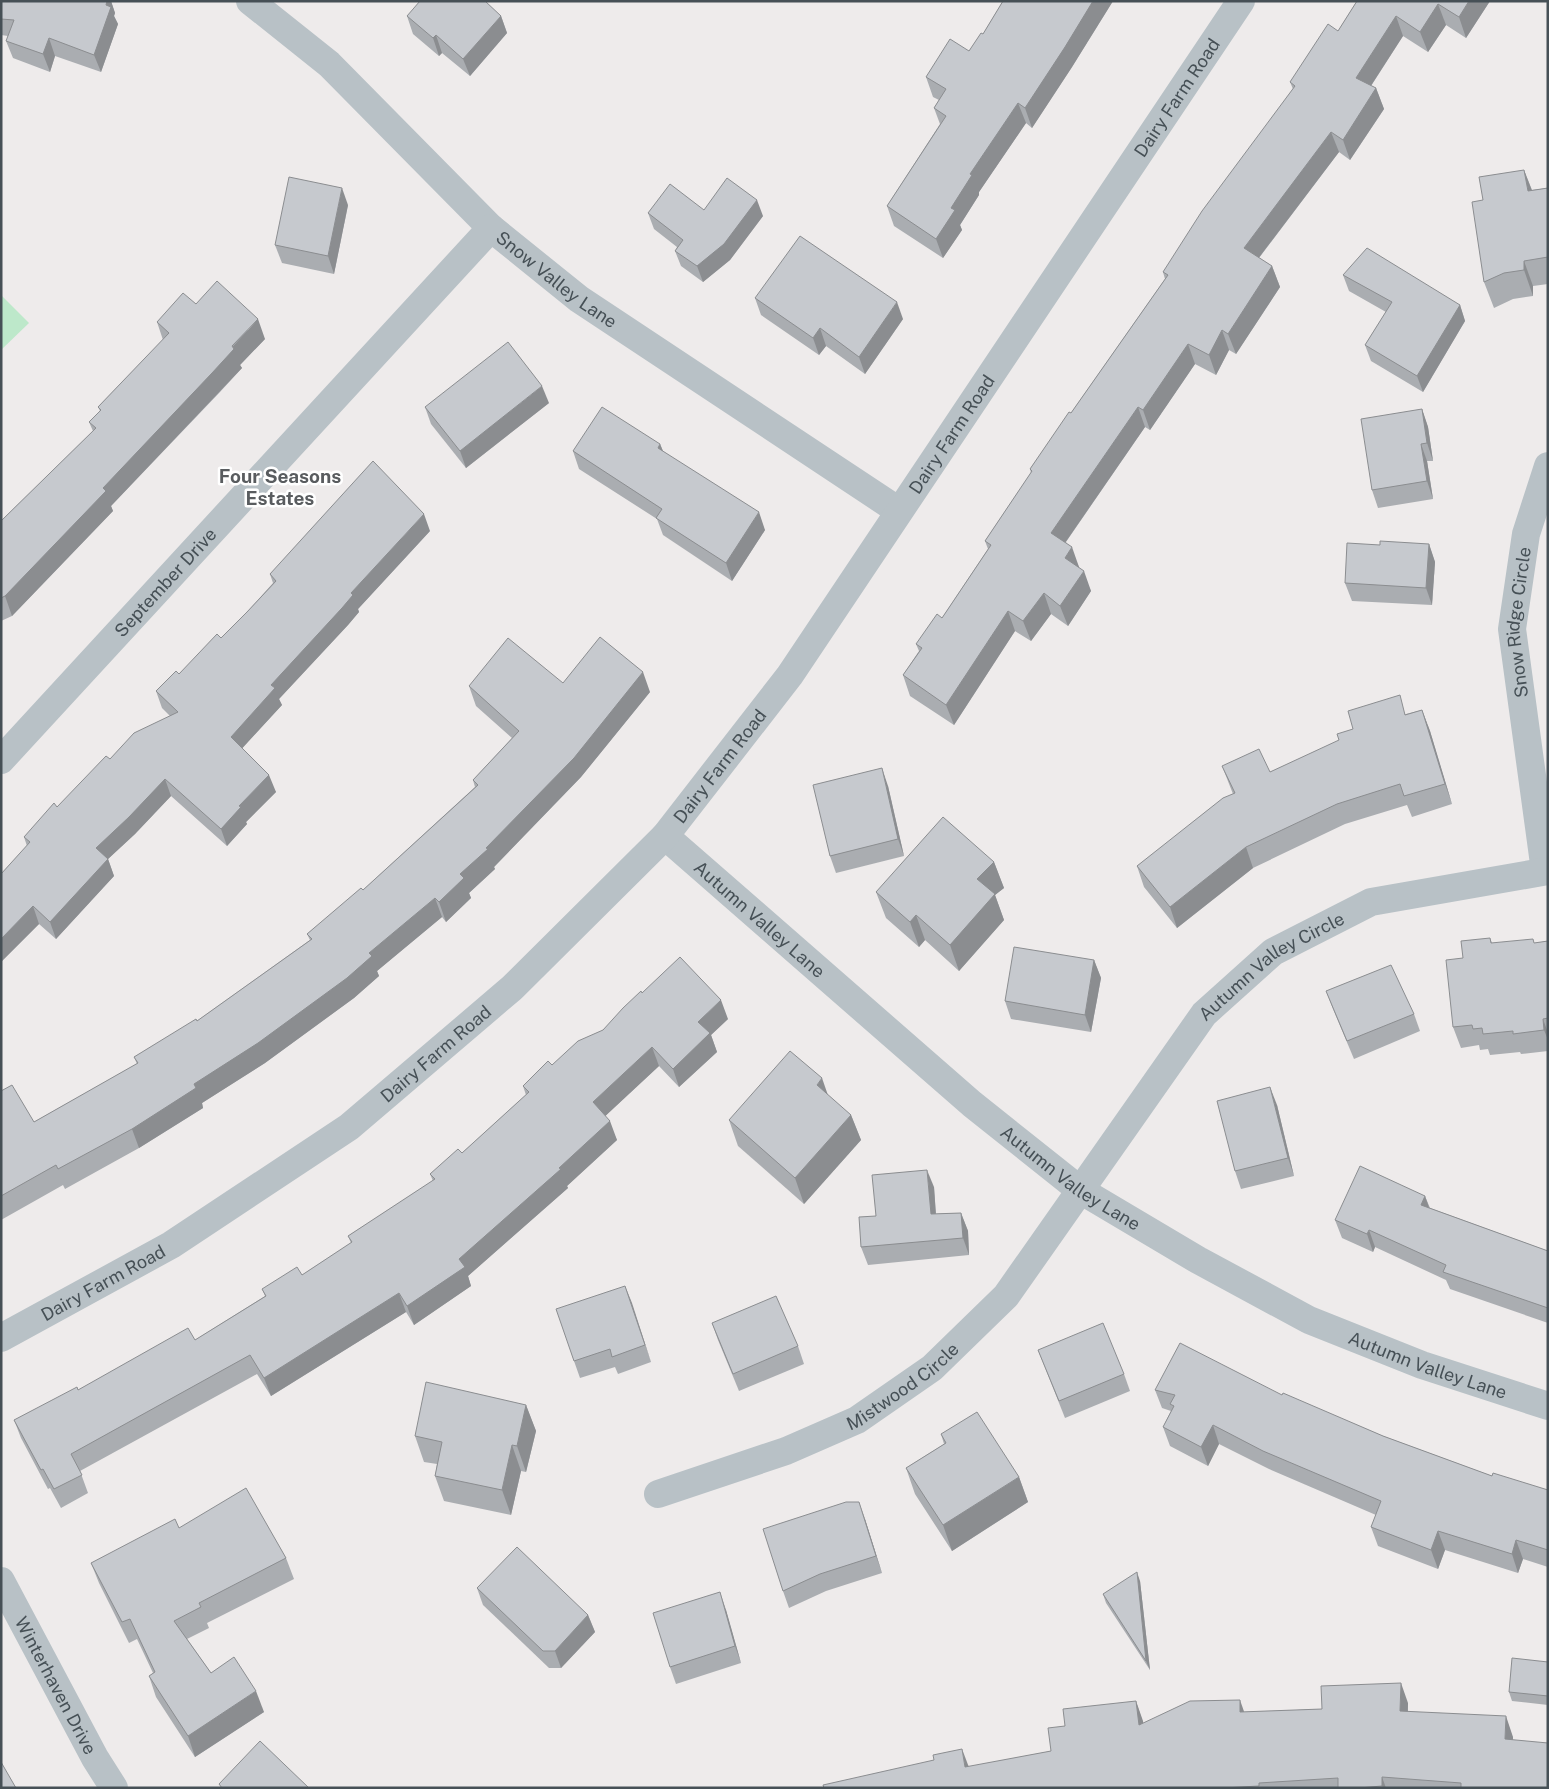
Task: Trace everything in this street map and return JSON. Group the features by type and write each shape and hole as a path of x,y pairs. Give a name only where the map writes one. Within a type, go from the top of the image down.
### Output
{"street":[{"name":"Snow Valley Lane","path":"250,1 329,64 491,228 580,299 899,512"},
{"name":"Dairy Farm Road","path":"1,1338 171,1245 349,1127 512,988 665,836 790,675 1241,1"},
{"name":"September Drive","path":"1,760 491,228"},
{"name":"Snow Ridge Circle","path":"1546,871 1512,629 1526,534 1548,466"},
{"name":"Autumn Valley Lane","path":"665,836 972,1104 1080,1190 1198,1260 1310,1320 1422,1365 1548,1406"},
{"name":"Autumn Valley Circle","path":"1080,1190 1204,1014 1273,952 1371,902 1546,871"},
{"name":"Mistwood Circle","path":"658,1494 786,1452 857,1420 932,1368 1006,1296 1080,1190"},
{"name":"Winterhaven Drive","path":"1,1581 95,1758 114,1788"}],"green space":[{"path":"1,295 29,323 1,350"}],"building":[{"path":"1,1 107,1 106,5 111,7 94,55 49,38 43,54 6,41 14,20 1,19"},
{"path":"420,1 485,1 501,16 463,59 436,35 433,38 407,16"},
{"path":"1003,1 1093,1 1025,108 1018,103 970,174 972,175 951,208 955,210 936,239 887,206 946,116 934,108 946,89 926,77 950,39 969,51 981,33 983,34"},
{"path":"1357,1 1469,1 1459,17 1438,4 1420,32 1396,16 1356,78 1376,88 1343,140 1331,132 1244,248 1272,266 1228,334 1222,330 1209,355 1188,344 1143,410 1138,407 1051,533 1072,547 1065,558 1084,571 1060,606 1044,593 1023,621 1008,611 946,705 903,675 922,648 916,644 937,614 942,618 991,545 985,541 1032,471 1030,469 1168,275 1163,272 1202,211 1295,86 1290,82 1328,24 1338,31"},
{"path":"1524,170 1528,191 1548,188 1548,257 1524,261 1524,270 1504,273 1484,282 1472,202 1483,200 1479,177"},
{"path":"289,177 342,188 328,256 275,245"},
{"path":"727,178 757,200 724,244 697,266 675,251 683,240 648,213 670,184 704,210"},
{"path":"800,236 897,302 859,357 820,328 813,338 755,298"},
{"path":"1367,248 1460,305 1417,376 1365,345 1392,302 1343,275"},
{"path":"217,281 258,319 232,346 234,349 212,373 103,488 106,491 1,598 1,521 96,428 89,422 101,410 98,407 169,333 157,322 183,293 196,304"},
{"path":"508,342 542,386 460,451 425,407"},
{"path":"602,407 660,444 658,448 759,512 726,563 656,518 662,509 573,451"},
{"path":"1422,409 1427,443 1421,444 1427,481 1372,490 1361,419"},
{"path":"373,461 424,514 351,593 353,595 342,608 271,685 275,688 231,737 269,775 239,806 241,807 221,829 165,779 96,848 108,859 50,922 33,906 1,939 1,874 30,842 24,837 54,803 57,807 106,756 110,759 134,733 178,712 156,691 176,671 179,674 217,634 221,638 247,612 276,581 270,574"},
{"path":"1380,541 1429,544 1426,588 1345,583 1347,543 1380,545"},
{"path":"600,637 643,672 574,758 486,848 488,849 460,874 464,878 439,902 435,898 369,953 372,956 347,978 258,1043 194,1084 196,1088 132,1129 58,1169 56,1165 1,1196 1,1091 12,1085 34,1122 138,1063 134,1057 196,1019 197,1021 312,939 307,934 361,888 363,890 478,785 473,780 519,731 469,686 508,638 563,683"},
{"path":"1400,695 1405,715 1422,710 1445,784 1404,796 1400,784 1337,804 1246,847 1170,907 1137,866 1223,798 1235,793 1222,766 1259,749 1270,772 1339,740 1337,734 1353,729 1348,711"},
{"path":"882,768 898,839 830,856 813,785"},
{"path":"943,817 994,862 977,879 995,894 950,945 916,915 910,922 876,892"},
{"path":"1490,938 1491,943 1533,939 1534,943 1548,941 1548,1018 1543,1019 1544,1030 1513,1034 1513,1031 1483,1034 1482,1028 1473,1029 1472,1025 1453,1027 1446,960 1463,958 1461,941"},
{"path":"1014,947 1094,960 1085,1015 1005,1001"},
{"path":"680,957 721,1000 698,1022 710,1033 673,1069 652,1047 593,1102 610,1121 559,1168 561,1169 459,1259 465,1267 407,1306 399,1293 264,1378 250,1355 71,1454 82,1475 54,1489 43,1469 41,1470 14,1420 77,1387 78,1390 188,1328 195,1340 266,1296 262,1289 297,1267 302,1275 352,1242 348,1236 435,1179 430,1174 458,1149 462,1153 529,1092 523,1086 548,1061 552,1065 578,1041 603,1030 623,1008"},
{"path":"1391,965 1414,1014 1347,1041 1326,991"},
{"path":"790,1051 822,1078 817,1085 851,1115 795,1178 729,1120"},
{"path":"1270,1087 1288,1158 1235,1171 1217,1101"},
{"path":"1360,1166 1425,1196 1421,1205 1548,1251 1548,1308 1443,1272 1446,1265 1369,1230 1367,1234 1335,1220"},
{"path":"927,1170 931,1214 961,1213 963,1238 861,1247 859,1217 876,1216 872,1175"},
{"path":"625,1286 645,1345 612,1357 610,1349 574,1361 556,1309"},
{"path":"776,1296 798,1346 733,1374 712,1323"},
{"path":"1103,1323 1124,1374 1059,1401 1038,1350"},
{"path":"1180,1343 1282,1395 1283,1393 1383,1436 1492,1476 1493,1473 1548,1490 1548,1550 1516,1540 1512,1554 1438,1531 1431,1550 1371,1527 1381,1501 1263,1451 1213,1425 1201,1447 1163,1427 1174,1406 1170,1404 1175,1395 1155,1390"},
{"path":"426,1382 526,1405 517,1446 512,1445 502,1490 435,1476 442,1442 415,1436"},
{"path":"977,1412 1019,1477 943,1525 906,1468 946,1443 941,1434"},
{"path":"246,1488 286,1558 199,1603 201,1607 174,1621 211,1673 234,1657 256,1691 188,1736 149,1676 155,1672 130,1619 122,1622 91,1563 175,1519 179,1528"},
{"path":"846,1502 859,1502 876,1556 820,1574 783,1591 763,1529"},
{"path":"517,1547 588,1615 555,1651 543,1651 477,1588"},
{"path":"1137,1572 1146,1661 1103,1594"},
{"path":"720,1592 735,1646 670,1667 653,1613"},
{"path":"1512,1658 1548,1662 1548,1696 1509,1692"},
{"path":"1401,1683 1400,1711 1506,1716 1505,1739 1548,1743 1548,1788 1461,1788 1461,1783 1382,1777 1382,1786 1359,1788 1338,1788 1338,1778 1259,1783 1259,1786 1224,1788 824,1788 823,1785 934,1760 933,1755 962,1749 965,1767 1051,1751 1048,1728 1065,1726 1063,1709 1136,1701 1139,1725 1190,1701 1240,1700 1240,1712 1322,1709 1321,1686"},
{"path":"260,1741 309,1788 222,1788 219,1784"},
{"path":"1,1762 16,1788 1,1788"}],"district":[{"name":"Four Seasons Estates","path":"280,487"}]}
